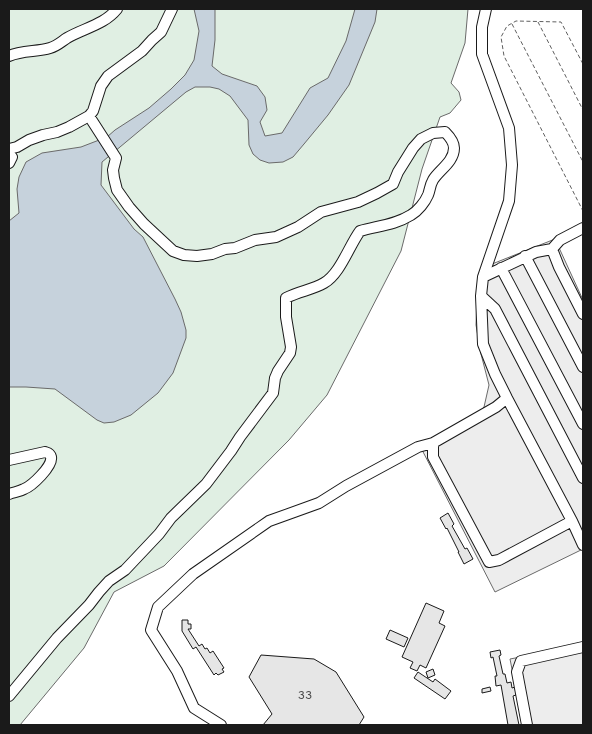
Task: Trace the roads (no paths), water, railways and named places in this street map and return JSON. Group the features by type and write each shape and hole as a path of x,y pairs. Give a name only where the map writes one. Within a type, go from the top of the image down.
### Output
{"lane":[{"path":"9,56 20,52 53,47 67,38 101,22 112,15 117,9"},
{"path":"10,156 17,147 29,140 57,132 89,116 93,111 101,86 108,76 142,51 161,32 172,9"},
{"path":"486,9 482,27 482,54 509,128 512,165 509,201 483,277 482,344 494,374 572,520 583,545"},
{"path":"9,696 56,638 109,581 125,570 159,534 171,518 206,484 273,393 275,378 290,353 286,298 295,293 315,288 328,280 341,264 360,230 389,225 414,214 428,196 432,181 450,160 454,148 450,136 445,132 433,133 421,140 413,148 393,184 377,193 358,202 321,212 292,230 276,237 255,240 212,254 184,255 173,251 144,224 117,190 113,170 116,157 89,116"},
{"path":"483,277 526,256 552,249 560,240 583,228"},
{"path":"552,249 583,314"},
{"path":"526,256 583,367"},
{"path":"501,268 583,424"},
{"path":"482,296 495,309 583,478"},
{"path":"221,725 194,708 176,671 151,630 158,607 193,574 269,521 319,503 411,450 433,443 465,426 507,398"},
{"path":"433,443 433,457 489,562 499,560 572,520"},
{"path":"9,460 45,452 51,456 47,467 33,484 23,490 9,494"},
{"path":"527,725 517,672 521,661 583,647"}]}
